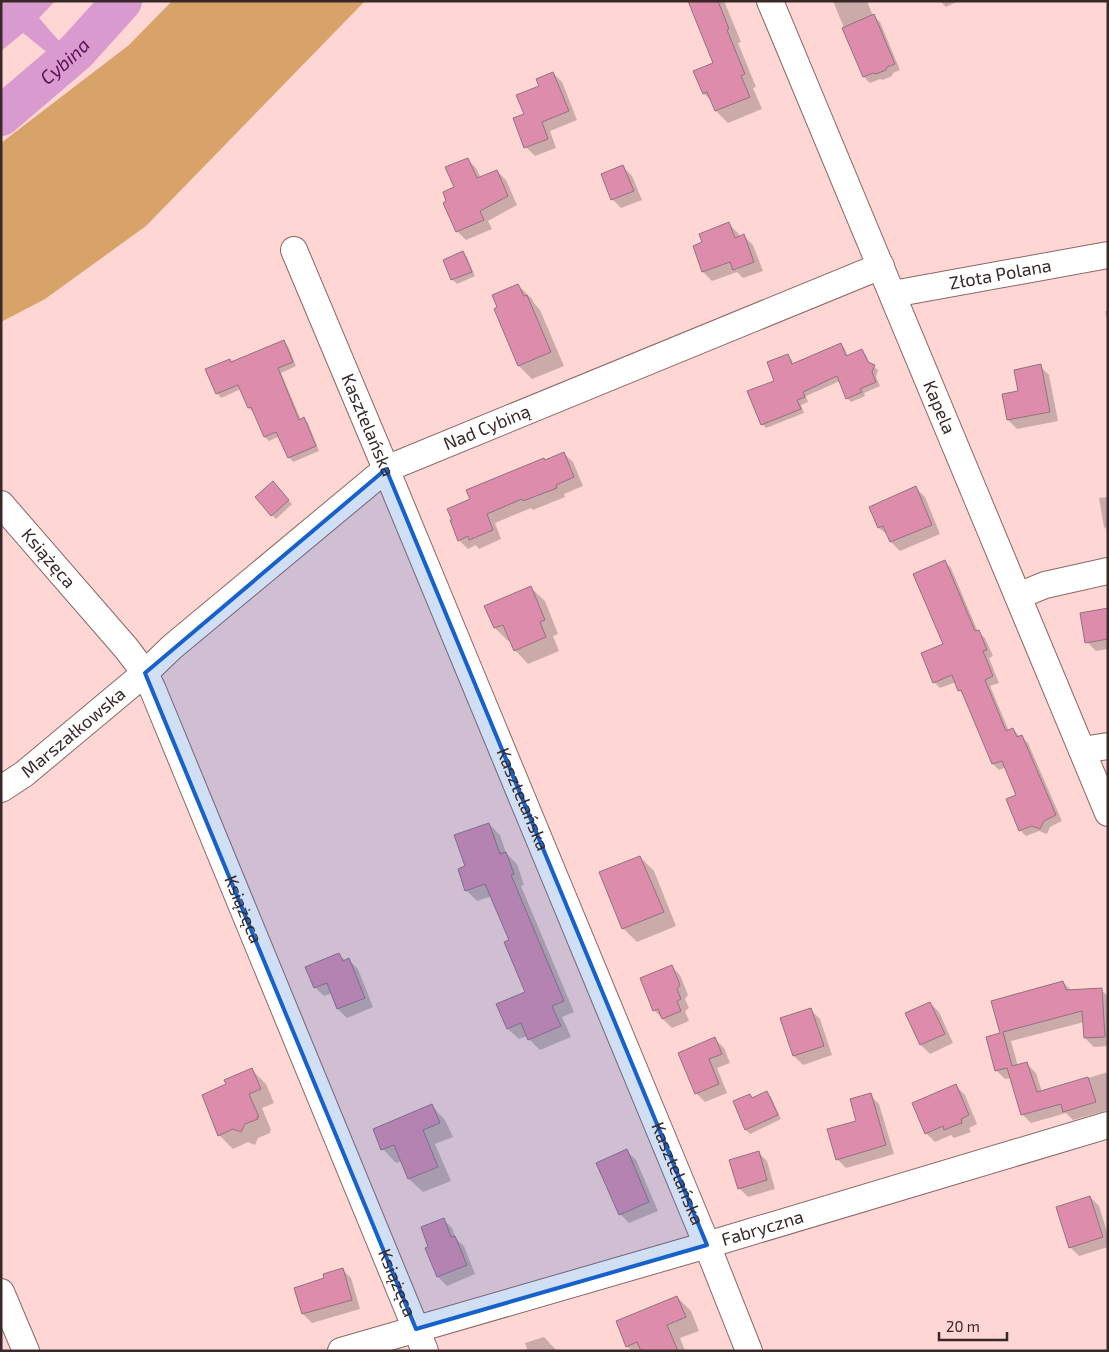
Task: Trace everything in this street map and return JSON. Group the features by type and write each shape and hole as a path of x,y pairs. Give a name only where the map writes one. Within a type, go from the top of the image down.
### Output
{"street":[{"name":"Kapela","path":"770,1 1108,813"},
{"name":"Kasztelańska","path":"294,250 707,1245 749,1351"},
{"name":"Złota Polana","path":"892,294 1108,255"},
{"name":"Nad Cybiną","path":"145,673 172,647 386,469 881,266"},
{"name":"Książęca","path":"1,504 126,648 145,673 420,1340"},
{"path":"1018,596 1045,585 1108,570"},
{"name":"Marszałkowska","path":"1,789 24,774 145,673"},
{"path":"1082,750 1108,746"},
{"name":"Fabryczna","path":"341,1351 420,1340 707,1245 1108,1125"},
{"path":"1,1292 26,1351"}],"highlighted area":[{"path":"386,469 707,1245 416,1329 145,673"}],"shaded area":[{"path":"1,1 55,1 39,18 60,42 49,54 23,33 1,51"},
{"path":"172,1 365,1 146,226 45,299 1,322 1,143 129,45"}],"building":[{"path":"688,1 718,1 729,29 727,30 745,74 741,76 750,97 715,111 707,92 703,94 693,71 713,63"},
{"path":"874,14 895,64 887,67 886,70 863,77 842,28"},
{"path":"553,72 569,111 542,122 548,139 524,148 513,118 524,114 516,95 539,86 536,79"},
{"path":"468,158 477,178 497,170 508,196 480,211 484,220 456,232 443,203 446,201 443,192 454,187 445,167"},
{"path":"623,165 634,191 611,200 601,174"},
{"path":"729,222 735,238 744,234 754,262 733,270 730,262 702,272 693,246 702,242 699,234"},
{"path":"463,251 472,272 451,280 443,260"},
{"path":"518,284 524,296 527,295 551,352 518,366 494,309 497,307 492,295"},
{"path":"284,340 293,362 278,368 299,420 304,417 316,446 288,458 276,432 264,437 251,407 248,408 238,385 216,394 205,369 230,359 231,362"},
{"path":"841,343 846,356 862,349 868,362 875,365 872,372 876,382 860,389 862,392 846,399 837,376 803,392 805,397 797,400 801,409 761,425 747,391 774,381 767,362 788,354 792,364"},
{"path":"1041,364 1050,412 1007,420 1002,394 1018,391 1014,370"},
{"path":"564,452 574,477 556,485 557,488 523,501 522,499 487,514 493,530 469,540 468,536 458,541 447,509 470,499 466,490 544,458 545,460"},
{"path":"273,481 289,500 271,516 255,497"},
{"path":"916,486 932,525 890,542 883,526 878,528 869,507"},
{"path":"945,560 975,631 979,630 987,650 983,651 993,676 985,680 1006,731 1013,728 1017,737 1022,735 1056,815 1044,821 1040,829 1032,826 1019,831 1006,799 1016,795 1002,761 992,764 961,690 958,691 952,675 933,683 921,653 943,644 913,574"},
{"path":"531,586 545,620 540,622 546,637 514,651 503,625 494,628 484,606"},
{"path":"1108,608 1108,639 1085,643 1080,613"},
{"path":"489,823 500,854 506,852 514,874 511,875 564,1001 552,1006 561,1026 528,1040 521,1023 507,1029 496,1004 525,992 504,942 509,940 485,884 465,891 458,869 465,866 454,835"},
{"path":"640,856 664,912 622,929 599,872"},
{"path":"339,953 343,961 349,958 365,998 337,1009 327,983 314,988 305,967"},
{"path":"672,965 680,985 677,989 681,999 677,1001 681,1011 662,1019 658,1009 653,1011 640,978"},
{"path":"1063,981 1066,990 1102,988 1105,1037 1084,1038 1082,1011 1003,1032 1012,1066 1027,1062 1037,1092 1088,1077 1096,1102 1063,1112 1061,1104 1021,1115 1007,1068 995,1071 986,1037 1000,1033 991,1001"},
{"path":"930,1002 945,1034 920,1045 905,1013"},
{"path":"811,1008 824,1046 793,1056 780,1018"},
{"path":"715,1037 722,1054 709,1059 719,1084 695,1094 678,1053"},
{"path":"252,1068 261,1089 249,1094 259,1117 257,1117 258,1119 245,1124 241,1132 233,1129 218,1136 202,1095 226,1084 224,1080"},
{"path":"956,1084 969,1115 961,1119 962,1123 944,1130 943,1126 925,1134 912,1103"},
{"path":"767,1091 778,1115 745,1130 733,1101 750,1094 752,1098"},
{"path":"871,1093 886,1145 836,1160 827,1129 856,1121 850,1099"},
{"path":"432,1104 440,1123 423,1130 438,1167 408,1179 394,1145 381,1150 373,1129"},
{"path":"627,1149 649,1202 619,1215 596,1163"},
{"path":"759,1151 767,1180 738,1189 729,1160"},
{"path":"1090,1196 1103,1237 1069,1248 1056,1207"},
{"path":"444,1218 451,1237 455,1236 467,1265 437,1277 425,1248 428,1247 421,1227"},
{"path":"343,1268 352,1300 302,1314 294,1288 324,1278 323,1274"},
{"path":"677,1296 686,1317 667,1325 678,1351 641,1351 637,1342 626,1347 616,1321"}],"waterway":[{"name":"Cybina","path":"1,116 76,52 122,1"}]}
